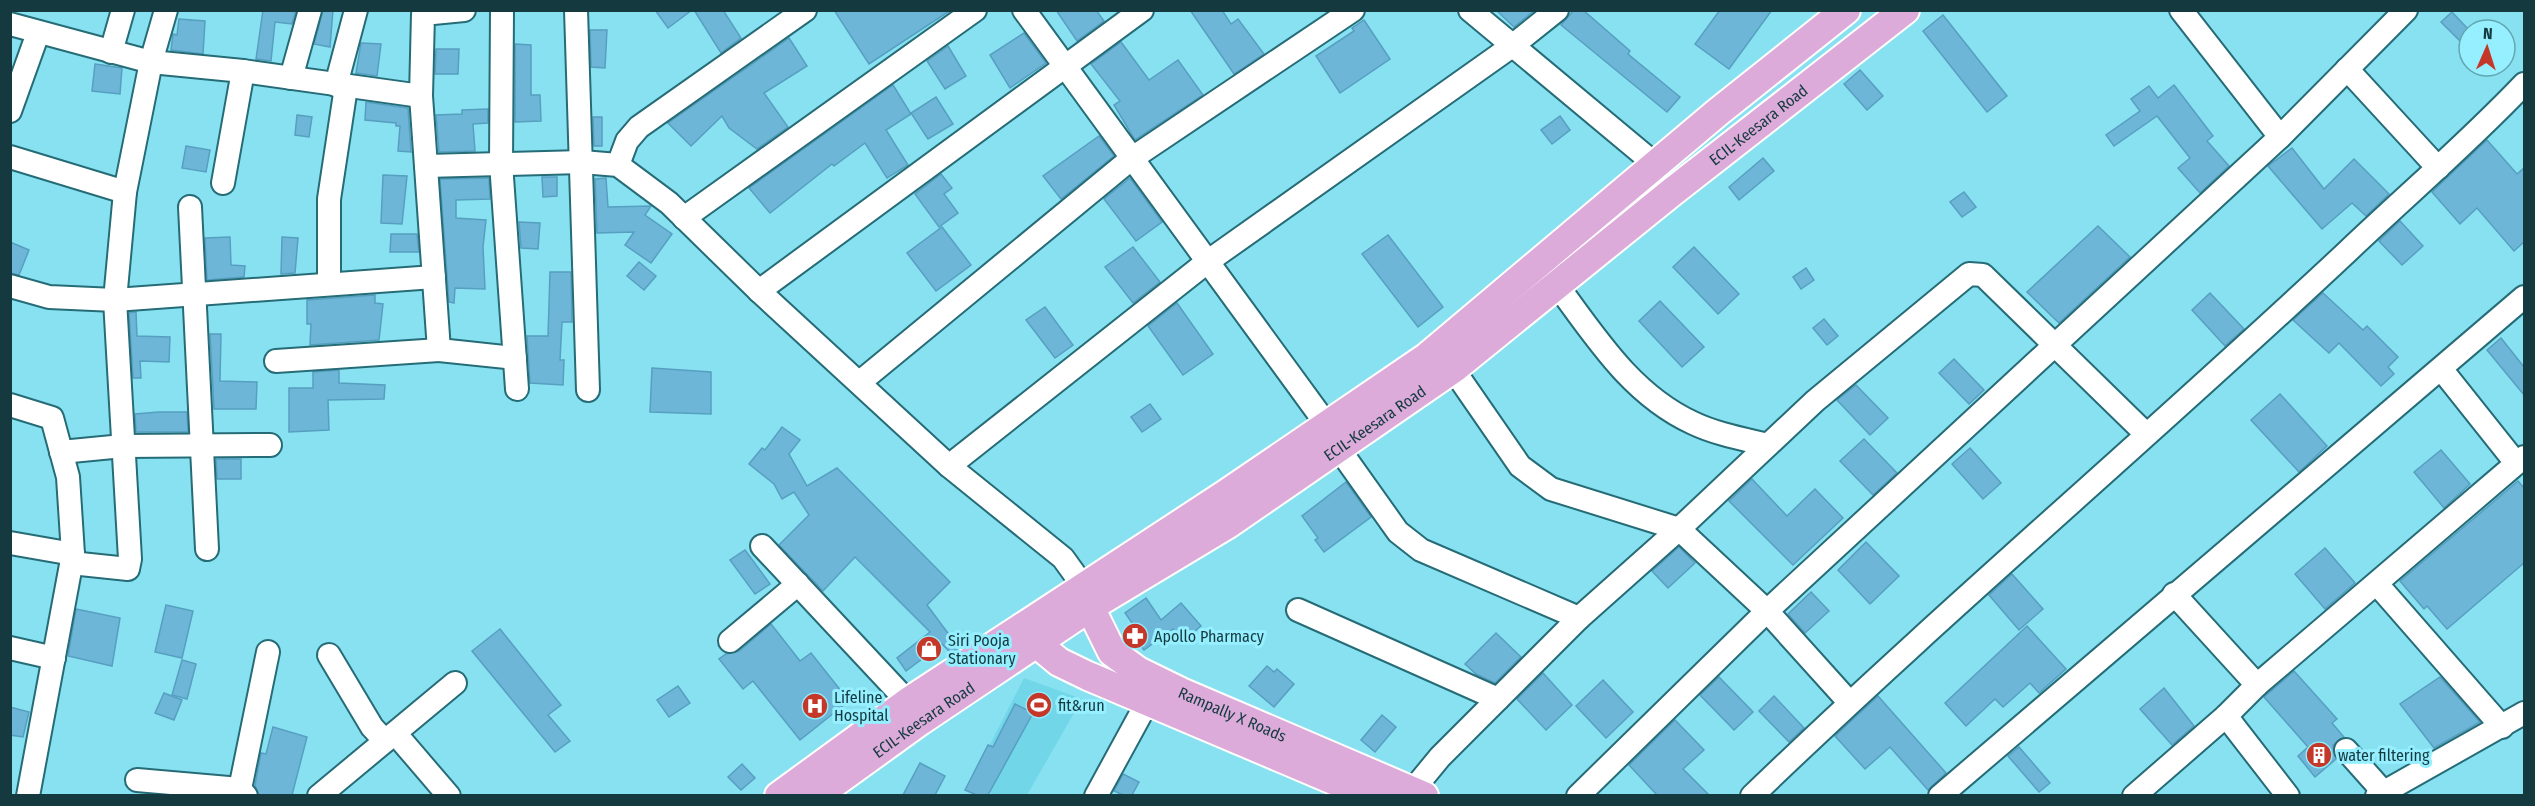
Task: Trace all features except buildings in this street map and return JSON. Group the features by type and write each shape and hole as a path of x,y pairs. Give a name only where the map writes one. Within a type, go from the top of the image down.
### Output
{"main road":[{"name":"ECIL-Keesara Road","path":"816,795 920,721 1028,637 1085,597 1228,524 1656,165 1846,10"},
{"name":"ECIL-Keesara Road","path":"1333,437 1453,369 1672,192 1905,10"},
{"name":"Rampally X Roads","path":"1085,597 1112,652 1138,671 1153,691 1330,787 1371,795"},
{"name":"ECIL-Keesara Road","path":"779,795 908,702 1028,637"},
{"name":"Rampally X Roads","path":"1028,637 1059,662 1153,691 1418,793"}],"street":[{"path":"111,52 123,10"},
{"path":"10,543 72,559 128,568 130,559 115,300 125,192 151,62 166,10"},
{"path":"291,78 310,10"},
{"path":"329,284 329,199 341,86 356,10"},
{"path":"439,350 421,96 423,12 464,10"},
{"path":"502,10 501,163 517,389"},
{"path":"576,10 588,390"},
{"path":"618,165 627,141 639,127 805,10"},
{"path":"684,218 975,10"},
{"path":"1024,10 1333,437 1398,532 1421,550 1579,618"},
{"path":"759,291 1142,10"},
{"path":"860,382 1131,159 1353,10"},
{"path":"1470,10 1656,165"},
{"path":"949,466 1207,262 1512,46 1557,10"},
{"path":"2181,10 2280,136"},
{"path":"1578,795 1767,611 2057,345 2280,136 2406,10"},
{"path":"10,24 151,62 243,71 421,96"},
{"path":"10,111 39,33"},
{"path":"2348,69 2438,168"},
{"path":"223,183 243,71"},
{"path":"1752,795 1849,702 2146,434 2211,379 2477,133 2524,84"},
{"path":"10,156 125,192"},
{"path":"426,166 582,162 618,165 669,203 759,291 949,466 1063,558 1076,576 1085,597"},
{"path":"190,207 192,295 207,549"},
{"path":"1418,793 1440,757 1579,618 1679,529 1815,401 1969,274 1983,275 2146,434"},
{"path":"10,286 49,297 115,300 434,277"},
{"path":"1557,285 1612,362 1646,393 1695,424 1768,445"},
{"path":"1940,795 2174,594 2442,370 2524,297"},
{"path":"276,361 439,350 515,358"},
{"path":"1453,369 1520,466 1551,489 1679,529 1767,611 1849,702"},
{"path":"2133,795 2226,716 2257,685 2520,460 2442,370"},
{"path":"10,405 52,418 68,477 72,559 28,795"},
{"path":"61,452 123,446 270,445"},
{"path":"762,546 908,702"},
{"path":"730,641 798,584"},
{"path":"2377,584 2502,727"},
{"path":"2174,594 2257,685"},
{"path":"1298,610 1498,699"},
{"path":"10,648 54,658"},
{"path":"137,780 243,792 268,652"},
{"path":"329,655 372,727 390,737 449,795"},
{"path":"319,795 454,683"},
{"path":"1096,795 1153,691"},
{"path":"2346,750 2382,794 2524,713"},
{"path":"2226,716 2288,795"}],"shaded area":[{"path":"1024,678 1082,699 1027,795 994,795 971,782"}],"place":[{"name":"Apollo Pharmacy","path":"1135,636"},
{"name":"Siri Pooja Stationary","path":"929,649"},
{"name":"fit&run","path":"1039,705"},
{"name":"Lifeline Hospital","path":"815,706"},
{"name":"water filtering","path":"2319,755"}]}
